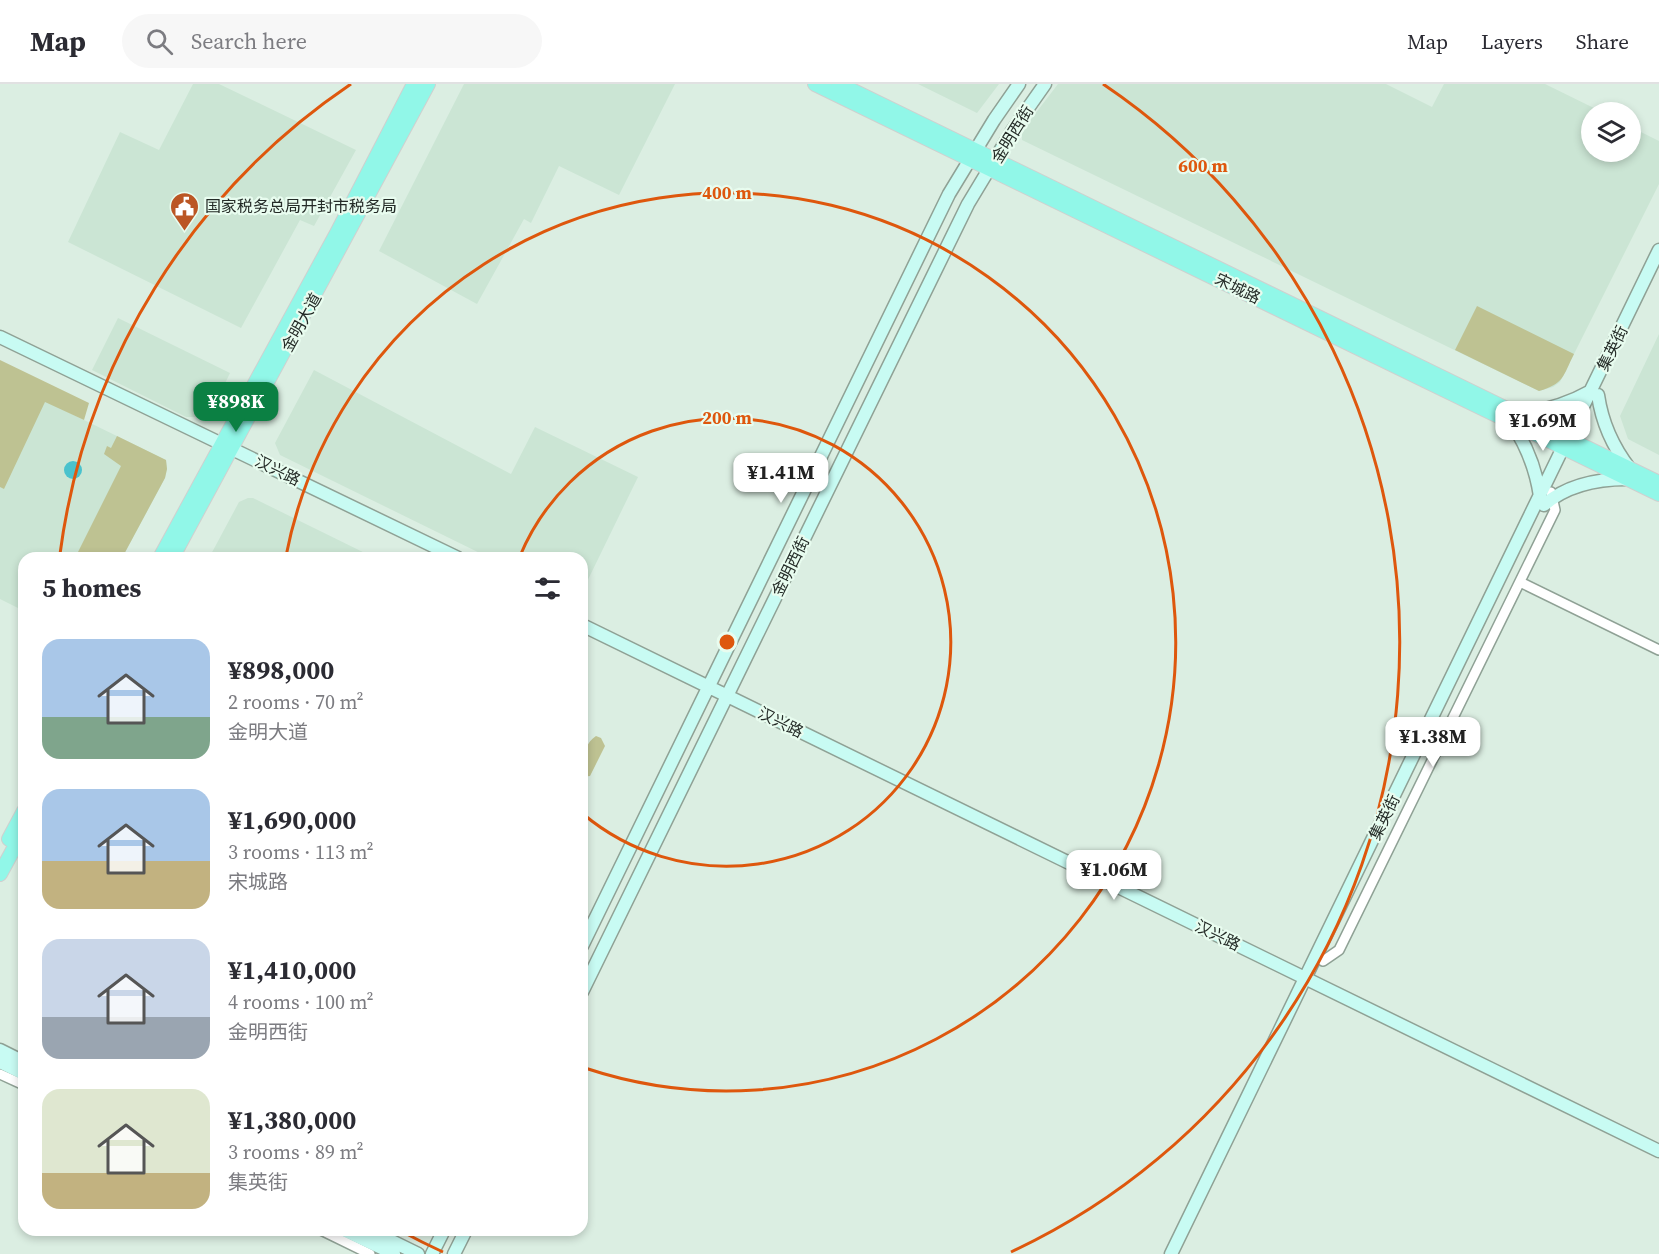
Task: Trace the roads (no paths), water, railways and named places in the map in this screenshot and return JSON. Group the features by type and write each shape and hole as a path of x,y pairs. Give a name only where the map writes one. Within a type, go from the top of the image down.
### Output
{"main road":[{"name":"金明大道","path":"175,552 226,448 414,84"},
{"name":"金明大道","path":"164,552 226,448 428,84"},
{"name":"宋城路","path":"815,84 992,164 1569,444 1629,474 1659,494"},
{"name":"宋城路","path":"839,84 972,155"},
{"name":"宋城路","path":"1629,474 1659,483"},
{"path":"0,855 18,823"},
{"path":"0,874 18,841"}],"street":[{"name":"金明西街","path":"588,934 949,194 1018,84"},
{"name":"金明西街","path":"588,980 968,204 1011,131 1045,84"},
{"name":"集英街","path":"1594,393 1659,250"},
{"name":"集英街","path":"1179,1254 1310,977 1323,961 1547,498 1569,444 1659,269"},
{"name":"汉兴路","path":"0,337 433,552"},
{"name":"汉兴路","path":"0,343 445,552"},
{"path":"1323,961 1339,950 1555,510 1547,498 1537,477 1519,434 1515,418 1594,393 1609,434 1629,474 1586,483 1547,498"},
{"name":"集英街","path":"1171,1254 1547,498"},
{"path":"1520,582 1659,651"},
{"name":"汉兴路","path":"588,622 709,684"},
{"name":"汉兴路","path":"588,628 728,693 1310,977 1659,1144"},
{"name":"汉兴路","path":"1310,977 1659,1151"},
{"path":"0,1050 18,1059"},
{"path":"0,1062 18,1071"},
{"path":"0,1074 18,1082"},
{"path":"333,1236 370,1254"},
{"path":"356,1236 394,1254"},
{"path":"381,1236 418,1254"},
{"path":"432,1254 441,1236"},
{"path":"454,1254 463,1236"}],"water":[{"path":"73,461 79,464 82,470 79,476 73,479 67,476 64,470 67,464"}],"place":[{"name":"国家税务总局开封市税务局","path":"184,232"}]}
